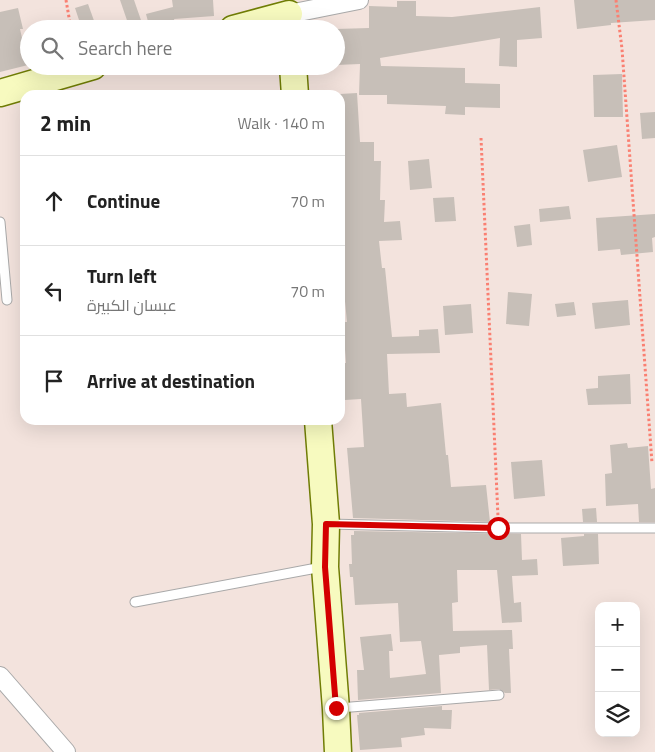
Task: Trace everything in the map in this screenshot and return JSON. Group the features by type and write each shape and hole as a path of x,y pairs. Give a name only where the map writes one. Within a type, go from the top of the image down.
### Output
{"main road":[{"path":"267,20 289,14"},
{"path":"0,93 62,75"},
{"path":"294,75 295,90"},
{"path":"318,425 326,524 325,567 338,752"}],"street":[{"path":"289,14 359,0"},
{"path":"2,684 66,752"}],"lane":[{"path":"0,222 7,300"},
{"path":"326,524 498,528 655,528"},
{"path":"135,602 325,567"},
{"path":"336,708 499,695"}],"path":[{"path":"66,0 69,20"},
{"path":"616,0 622,49 652,463"},
{"path":"482,138 498,528"}],"shaded area":[{"path":"0,0 655,0 655,752 0,752"}],"building":[{"path":"120,0 134,0 141,20 127,20"},
{"path":"172,0 213,0 214,16 174,20 148,20 146,14 173,7"},
{"path":"574,0 655,0 655,20 611,23 611,25 577,29"},
{"path":"397,1 416,1 416,16 452,17 540,7 542,38 517,40 517,67 499,66 500,38 380,58 381,66 465,68 465,83 500,84 500,108 465,107 465,115 445,114 446,106 387,104 387,95 359,95 360,64 345,65 345,29 369,28 369,6 397,7"},
{"path":"88,4 94,20 79,20 75,8"},
{"path":"18,8 21,20 20,67 0,72 0,12"},
{"path":"622,74 623,117 594,117 593,75"},
{"path":"357,93 360,142 374,142 374,161 381,161 380,200 385,200 384,222 400,221 402,240 379,241 382,268 385,268 392,337 419,336 419,330 438,329 440,353 387,354 389,394 406,393 407,407 441,403 451,487 486,485 490,522 353,518 347,448 364,447 361,399 345,400 345,322 347,322 345,301 345,94"},
{"path":"655,112 655,138 642,139 640,113"},
{"path":"617,145 622,177 588,182 583,150"},
{"path":"429,159 432,188 410,190 408,161"},
{"path":"454,197 456,221 435,222 433,198"},
{"path":"569,206 571,219 540,222 539,209"},
{"path":"655,214 655,237 652,238 653,252 621,255 620,249 598,251 596,218"},
{"path":"530,224 532,245 517,247 514,226"},
{"path":"508,292 532,294 529,326 506,324"},
{"path":"628,300 630,325 595,329 592,303"},
{"path":"574,302 576,315 557,317 555,304"},
{"path":"471,304 473,333 445,335 443,306"},
{"path":"630,374 631,404 588,405 586,389 598,388 598,376"},
{"path":"627,443 628,448 648,446 651,489 655,488 655,522 639,522 638,504 606,506 605,474 612,473 610,445"},
{"path":"542,460 545,496 514,499 511,462"},
{"path":"596,508 597,522 583,522 582,509"},
{"path":"354,531 521,534 522,560 537,559 538,575 512,576 514,603 521,602 522,622 502,623 497,570 457,570 458,602 452,603 453,631 512,630 513,649 509,649 511,693 505,693 499,689 489,690 487,645 460,647 460,653 439,655 441,693 358,700 357,670 364,670 360,637 391,634 393,651 389,651 390,678 426,674 421,641 400,642 398,603 355,605 353,577 350,577 349,564 352,564 351,535 354,535"},
{"path":"584,534 598,534 599,564 563,566 561,538 584,536"},
{"path":"442,706 442,710 452,710 451,729 424,728 425,735 401,738 402,747 360,750 357,715 359,713"}],"route":[{"path":"336,708 325,567 326,524 498,528"}]}
